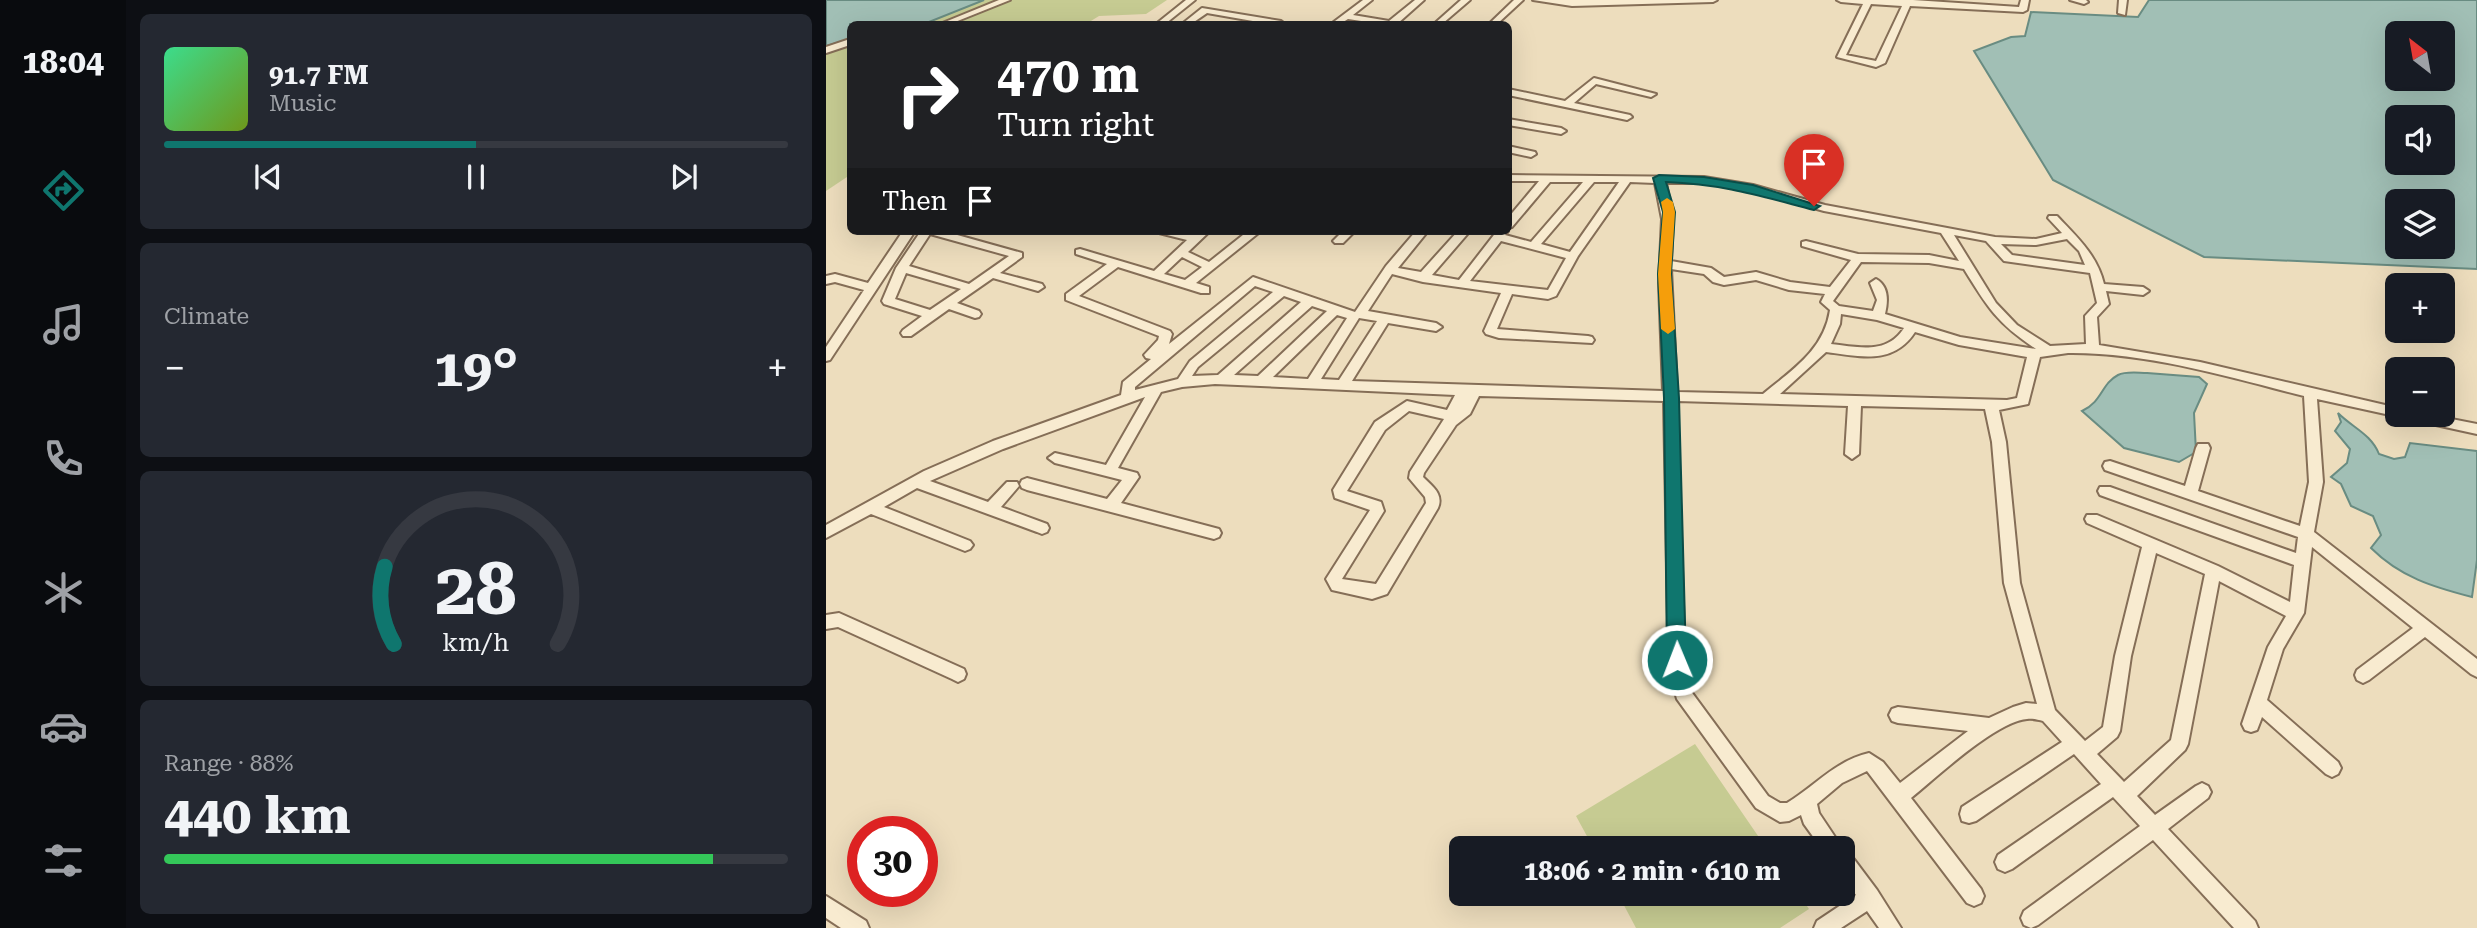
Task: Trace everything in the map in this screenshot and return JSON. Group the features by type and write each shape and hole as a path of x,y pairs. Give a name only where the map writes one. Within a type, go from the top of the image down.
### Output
{"street":[{"path":"952,21 1006,0"},
{"path":"1164,21 1192,0"},
{"path":"1340,21 1368,0"},
{"path":"1395,21 1420,0"},
{"path":"1442,21 1466,0"},
{"path":"1496,21 1519,0"},
{"path":"1537,0 1713,0"},
{"path":"1841,0 2023,9 2025,0"},
{"path":"2074,0 2084,3"},
{"path":"2122,13 2123,0"},
{"path":"1868,1 1841,58 1881,63 1909,2"},
{"path":"1190,21 1205,10 1261,21"},
{"path":"1347,16 1374,21"},
{"path":"1235,21 1241,17"},
{"path":"826,50 847,43"},
{"path":"1568,103 1594,81 1651,94"},
{"path":"1512,93 1627,117"},
{"path":"1512,122 1561,131"},
{"path":"1512,150 1531,154"},
{"path":"1512,178 1704,180 1753,188 1825,208 1993,240 2036,242 2069,234"},
{"path":"1659,178 1669,212 1665,264 1672,398 1677,671 1683,693 1762,802 1779,814 1788,813 1822,787 1861,763 1869,762 1877,768 1974,896"},
{"path":"1512,220 1547,179"},
{"path":"1534,245 1590,180"},
{"path":"1390,269 1462,285 1540,296 1552,293 1573,256 1626,180"},
{"path":"2053,218 2084,250 2092,268"},
{"path":"1946,231 1992,306 2041,352"},
{"path":"826,357 906,235"},
{"path":"888,301 902,268 925,235"},
{"path":"907,333 1018,255 943,235"},
{"path":"1157,274 1199,235"},
{"path":"1188,284 1247,235"},
{"path":"1339,241 1345,235"},
{"path":"1419,235 1390,269 1360,314 1436,327"},
{"path":"1423,278 1461,235"},
{"path":"1462,285 1500,235"},
{"path":"1504,235 1573,256"},
{"path":"1993,240 2008,258 2092,268 2098,272 2103,307 2091,316 2093,349"},
{"path":"1805,244 1858,258 1929,260 1966,266"},
{"path":"1080,252 1117,261 1205,290"},
{"path":"1182,253 1210,267"},
{"path":"1858,258 1847,277 1830,291 1827,302 1836,309 1878,316 1959,341 2041,352 2093,349 2217,369 2385,410"},
{"path":"1117,261 1070,297 1166,334 1164,342 1133,370"},
{"path":"1665,264 1707,271 1724,281 1756,276 1788,286 1830,291"},
{"path":"902,268 969,288"},
{"path":"992,274 1038,286"},
{"path":"826,279 835,278 872,288"},
{"path":"1128,398 1128,385 1253,281 1354,316 1311,384"},
{"path":"1876,283 1883,300 1878,316"},
{"path":"2101,287 2143,291"},
{"path":"1182,382 1194,364 1282,291"},
{"path":"1508,291 1490,331 1588,341"},
{"path":"862,303 888,301 932,315"},
{"path":"1220,380 1310,301"},
{"path":"946,304 975,314"},
{"path":"1766,399 1824,347 1832,332 1836,309"},
{"path":"1261,381 1335,310"},
{"path":"1343,385 1384,319"},
{"path":"1824,347 1866,352 1885,351 1905,341 1912,326"},
{"path":"826,532 916,482 998,445 1128,398 1182,382 1261,381 1672,398 2016,405 2023,401 2041,352"},
{"path":"1109,472 1156,389"},
{"path":"1451,419 1407,407 1380,426 1340,490 1340,495 1376,506 1377,511 1334,579 1337,585 1372,592 1381,589 1433,504 1432,495 1416,478 1417,472 1469,391"},
{"path":"2251,724 2276,647 2296,613 2316,482 2310,393"},
{"path":"1852,454 1855,402"},
{"path":"1991,405 1999,442 2012,583 2048,713 2248,928"},
{"path":"2455,425 2477,429"},
{"path":"2190,495 2203,448"},
{"path":"1055,458 1132,477 1110,506"},
{"path":"2110,466 2306,534 2477,669"},
{"path":"916,482 1042,528"},
{"path":"990,509 1020,485 1214,533"},
{"path":"2105,491 2302,562"},
{"path":"869,508 965,545"},
{"path":"2092,519 2213,571 2296,613"},
{"path":"1969,814 2111,731 2123,656 2151,543"},
{"path":"2005,862 2120,790 2179,744 2213,571"},
{"path":"826,622 839,620 958,674"},
{"path":"2363,675 2425,628"},
{"path":"2257,702 2332,768"},
{"path":"1898,796 1991,726 2014,714 2028,711 2048,713"},
{"path":"1898,715 1991,726"},
{"path":"2031,918 2203,792"},
{"path":"1807,801 1811,817 1825,836"},
{"path":"1855,877 1891,928"},
{"path":"1824,928 1870,897"},
{"path":"828,911 859,928"}],"green space":[{"path":"826,0 1167,0 1146,14 1099,16 1091,21 847,21 847,177 826,191"},
{"path":"1695,744 1758,836 1587,836 1576,816"},
{"path":"1624,906 1807,906 1809,909 1780,928 1636,928"}],"water":[{"path":"826,0 984,0 932,21 847,21 847,40 826,46"},
{"path":"2149,0 2477,0 2477,269 2204,257 2053,180 1974,51 2011,37 2025,36 2031,12 2138,17"},
{"path":"2147,373 2199,377 2207,384 2194,413 2196,452 2179,462 2124,448 2082,411 2094,402 2108,383 2118,375"},
{"path":"2338,413 2366,436 2379,454 2394,459 2405,457 2410,443 2477,451 2477,560 2472,597 2405,574 2371,548 2381,535 2373,516 2351,506 2341,484 2331,477 2347,463 2350,449 2335,431 2341,422"}],"slow traffic":[{"path":"1667,202 1669,212 1664,274 1668,329"}],"route":[{"path":"1677,660 1672,398 1664,274 1669,212 1659,178 1704,180 1753,188 1814,206"}]}
